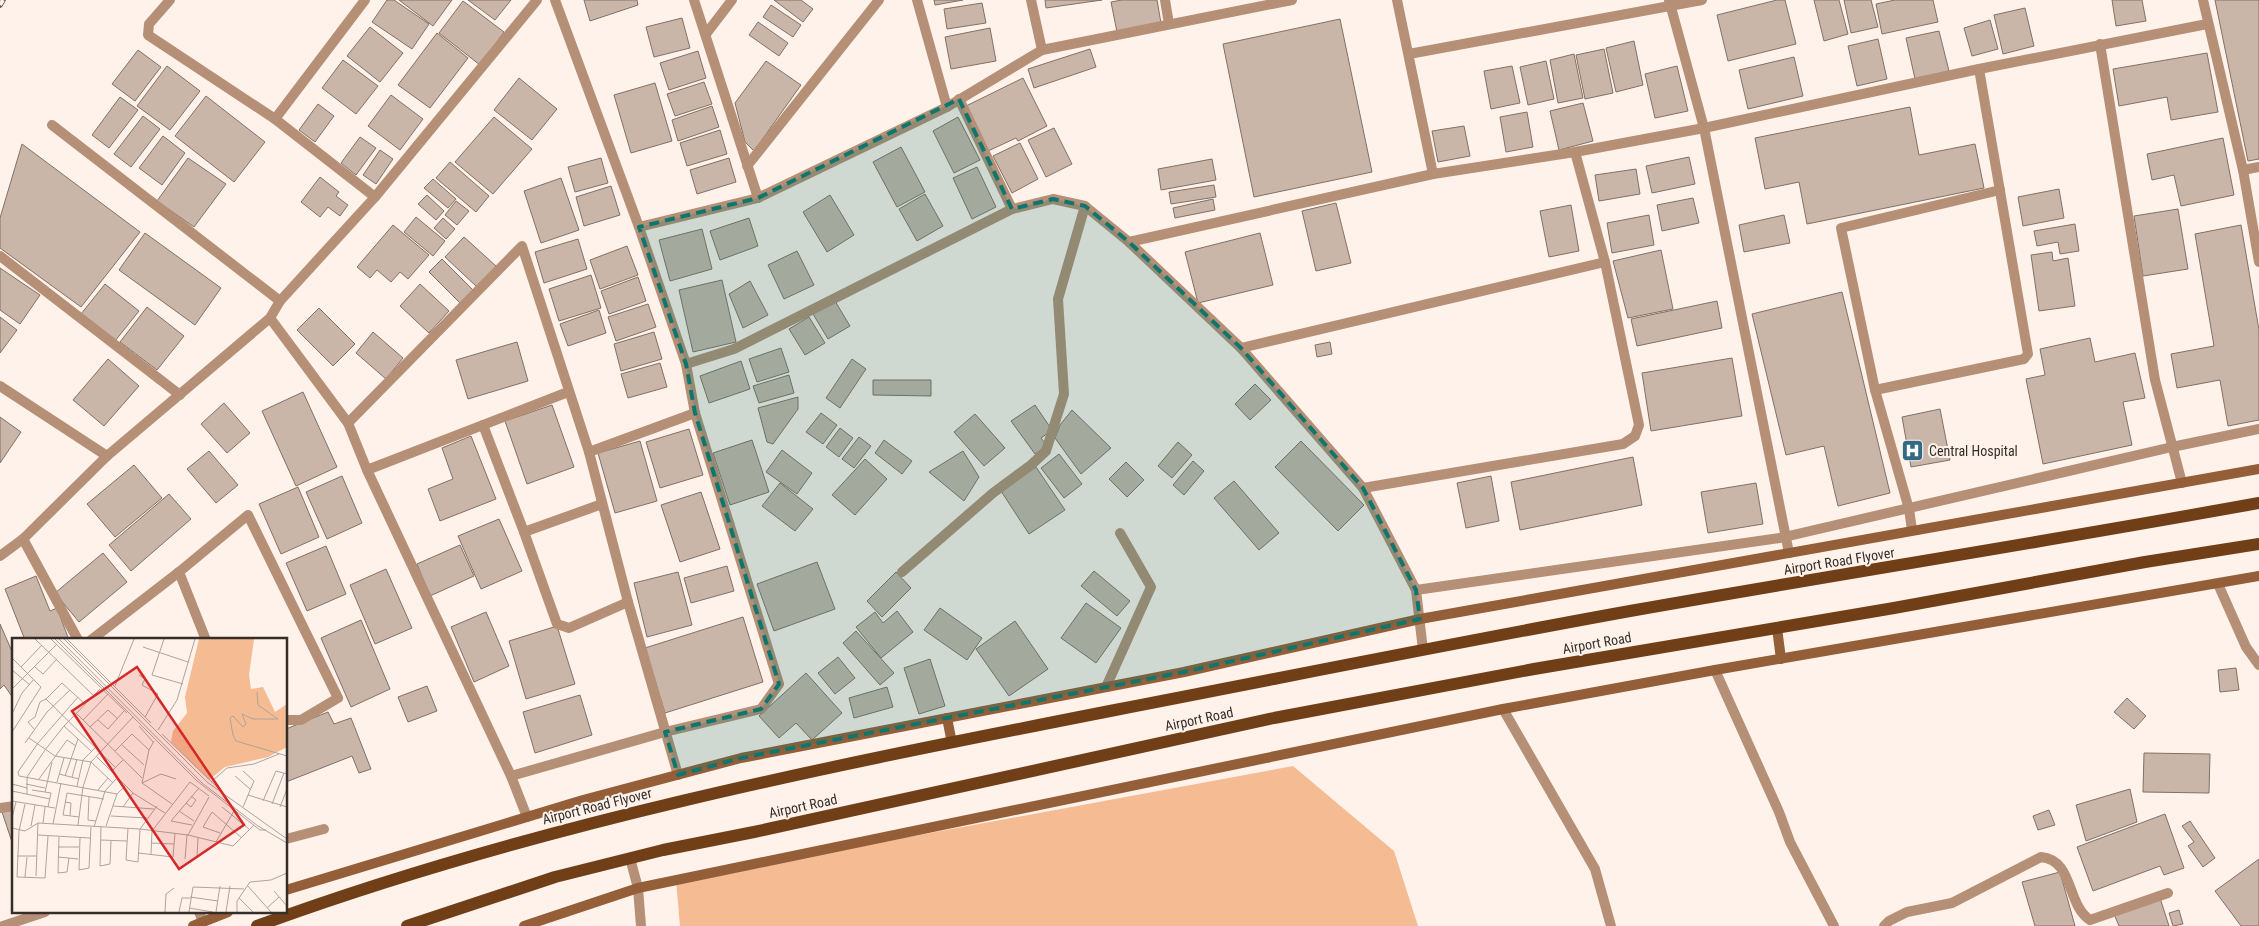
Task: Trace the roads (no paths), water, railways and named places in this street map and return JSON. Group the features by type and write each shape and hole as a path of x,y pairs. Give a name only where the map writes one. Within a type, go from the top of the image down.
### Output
{"main road":[{"name":"Airport Road Flyover","path":"257,926 384,882 543,835 688,798 952,743 1501,634 2259,503"},
{"path":"1777,628 2145,562 2259,544"},
{"name":"Airport Road","path":"630,858 1274,718 1534,669 1777,628"},
{"path":"407,926 555,877 630,858"}],"street":[{"path":"170,0 149,24 148,36 275,119 375,197"},
{"path":"275,119 365,0"},
{"path":"0,556 22,539 107,456 270,318 280,300 375,197 537,0"},
{"path":"511,776 665,732 760,709 779,684 695,413 686,364 639,227 555,0"},
{"path":"694,0 758,198"},
{"path":"706,34 732,0"},
{"path":"747,166 878,0"},
{"path":"917,0 947,107"},
{"path":"1031,0 1042,50"},
{"path":"1164,0 1168,24"},
{"path":"639,227 758,198 947,107 1042,50 1292,0"},
{"path":"1397,0 1433,174"},
{"path":"1409,54 1670,4 1702,0"},
{"path":"2203,0 2207,24 2243,170 2259,262"},
{"path":"1670,4 1704,128 1788,553"},
{"path":"1129,242 1433,174 1575,152 1704,128 1979,68 2207,24"},
{"path":"2100,44 2155,380 2182,483"},
{"path":"1875,390 2024,359 2028,351 1979,68"},
{"path":"959,99 1012,209"},
{"path":"52,125 280,300"},
{"path":"1363,488 1623,444 1635,436 1639,425 1604,262 1575,152"},
{"path":"2243,170 2259,167"},
{"path":"1912,530 1909,509 1875,390 1841,228 2000,190"},
{"path":"686,364 734,348 1012,209 1053,199 1085,206 1129,242 1241,348 1363,488 1416,590 1424,650"},
{"path":"902,572 993,493 1031,466 1046,451 1064,394 1058,299 1085,206"},
{"path":"348,423 522,246 589,452 628,602 678,775"},
{"path":"0,256 180,395"},
{"path":"1241,348 1604,262"},
{"path":"270,318 348,423 367,470 511,776 527,817"},
{"path":"0,386 107,456"},
{"path":"367,470 568,392"},
{"path":"589,452 695,413"},
{"path":"483,425 557,624 569,628 628,602"},
{"path":"1416,590 1786,537 2172,447 2259,429"},
{"path":"288,889 527,817 741,758 1184,672 1420,619 2259,469"},
{"path":"524,532 602,504"},
{"path":"94,638 179,572 248,515 338,698 301,720 288,720"},
{"path":"1106,687 1151,587 1120,533"},
{"path":"22,539 77,638"},
{"path":"179,572 205,638"},
{"path":"524,926 638,888 1503,709 1781,658 2259,576"},
{"path":"2218,584 2246,647 2259,665"},
{"path":"1777,628 1781,658"},
{"path":"1715,670 1779,812 1790,842 1834,926"},
{"path":"1503,709 1595,869 1612,926"},
{"path":"947,718 952,743"},
{"path":"288,838 324,829"},
{"path":"1884,926 1889,920 1907,912 1952,903 2041,857 2052,858 2060,865 2082,914 2090,920 2168,893"},
{"path":"630,858 638,888 640,926"},
{"path":"2,926 39,914"},
{"path":"192,926 201,917 217,914"}],"railway":[{"path":"0,5 3,0"}],"place":[{"name":"Central Hospital","path":"1913,451"}]}
